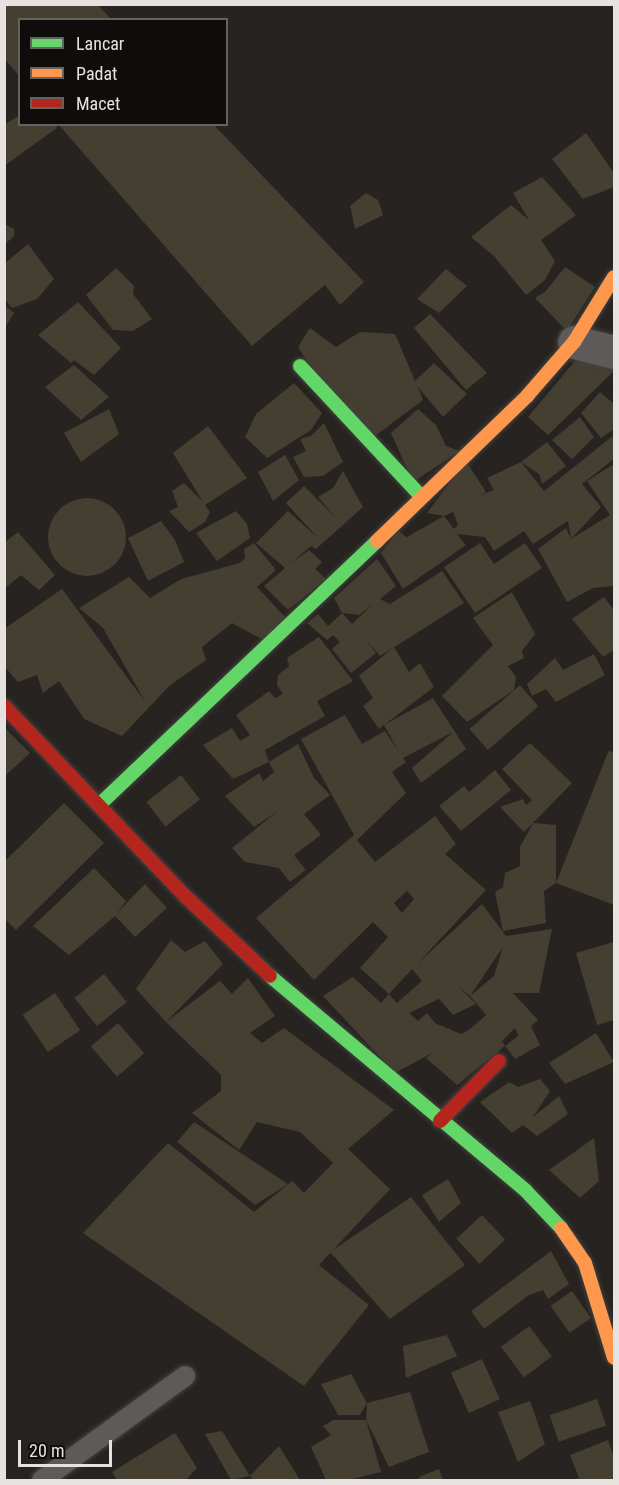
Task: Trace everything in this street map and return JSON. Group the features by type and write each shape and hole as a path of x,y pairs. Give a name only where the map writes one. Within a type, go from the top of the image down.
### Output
{"street":[{"path":"100,804 286,630 421,496 527,396 574,342 615,277"},
{"path":"574,342 615,352"},
{"path":"300,366 421,496"},
{"path":"4,706 100,804 186,897 272,979 526,1191 567,1234 591,1281 615,1358"},
{"path":"440,1121 499,1061"}],"lane":[{"path":"42,1480 185,1376"}],"building":[{"path":"9,4 97,4 110,18 18,18 18,75 4,58 4,8"},
{"path":"18,116 18,126 56,126 57,128 4,166 4,125"},
{"path":"60,126 215,126 364,282 340,305 325,285 252,346"},
{"path":"586,133 614,173 614,187 583,199 552,159"},
{"path":"542,177 576,215 541,240 555,261 545,280 526,295 494,256 471,237 511,205 529,220 513,193"},
{"path":"366,193 378,200 383,215 355,229 350,206"},
{"path":"4,224 14,229 14,236 4,245"},
{"path":"28,244 54,279 37,299 12,308 4,298 4,264"},
{"path":"565,267 595,287 567,331 535,298 545,292"},
{"path":"116,268 134,286 133,294 152,319 133,331 113,330 86,295"},
{"path":"446,269 467,286 439,313 417,299"},
{"path":"78,302 121,348 94,375 74,360 71,363 38,335"},
{"path":"4,305 14,313 4,329"},
{"path":"430,314 487,373 466,390 414,328"},
{"path":"310,328 336,347 360,332 395,334 415,381 434,363 467,394 443,417 418,387 423,400 375,436 318,380 298,347"},
{"path":"585,349 614,364 614,371 548,435 528,417"},
{"path":"74,365 109,397 81,420 45,387"},
{"path":"294,383 322,413 311,430 267,458 245,437 256,414"},
{"path":"600,392 614,404 614,429 601,438 581,413"},
{"path":"109,409 119,434 81,462 64,433"},
{"path":"418,409 436,425 446,446 460,451 413,482 391,433"},
{"path":"580,417 594,437 572,459 552,440"},
{"path":"324,423 343,462 323,476 304,477 293,457 306,451 300,439 311,436"},
{"path":"208,426 247,478 205,505 210,512 205,522 189,532 169,511 178,507 172,491 184,483 203,502 173,453"},
{"path":"614,435 614,459 582,484 601,507 571,539 568,521 533,544 524,531 494,551 485,537 457,534 466,545 403,589 381,553 398,531 407,537 444,516 427,513 466,461 486,492 480,495 494,490 487,478 521,462 544,491","holes":["453,512 458,525 454,529 444,516"]},
{"path":"547,442 566,466 542,484 539,474 521,462"},
{"path":"285,455 299,480 273,501 258,472"},
{"path":"614,464 614,586 593,588 567,602 538,549 566,528 571,539 610,515 587,481"},
{"path":"343,471 363,507 316,549 311,546 290,564 309,550 322,562 315,569 326,579 288,610 264,586 285,568 256,543 288,511 318,538 286,503 304,486 336,518 318,497 333,488"},
{"path":"87,498 102,501 115,509 123,522 126,537 123,552 115,565 102,573 87,576 72,573 59,565 51,552 48,537 51,522 59,509 72,501"},
{"path":"236,511 247,524 250,538 217,561 196,533"},
{"path":"161,521 175,540 184,562 148,581 128,538"},
{"path":"18,532 55,575 39,590 21,575 4,589 4,543"},
{"path":"254,543 276,570 257,587 286,618 263,640 232,623 202,647 206,660 169,686 122,736 84,719 59,681 43,693 37,675 18,682 4,666 4,629 62,589 146,703 103,628 79,608 129,577 150,598 181,579 240,563 245,558 244,549"},
{"path":"480,543 494,564 525,543 542,568 475,613 444,567"},
{"path":"377,559 396,586 380,599 390,604 442,571 464,603 380,656 365,639 376,653 351,673 332,649 340,642 333,635 327,640 307,623 318,614 328,626 342,613 334,598","holes":["373,604 352,624 342,613 359,615"]},
{"path":"512,592 535,634 522,651 524,658 508,666 516,677 514,690 467,722 442,696 493,645 473,618"},
{"path":"604,597 614,610 614,650 603,657 572,619"},
{"path":"319,637 353,681 317,701 325,716 265,750 269,762 233,779 203,745 232,728 240,741 250,735 236,715 269,691 275,698 283,694 277,685 278,675 289,666 287,658"},
{"path":"394,647 409,672 420,663 434,687 379,729 363,706 373,698 359,676"},
{"path":"594,654 605,675 556,702 546,689 532,696 527,684 555,658 563,670"},
{"path":"520,685 538,706 488,750 469,729"},
{"path":"433,698 466,749 421,783 412,768 453,732 403,758 406,762 392,772 406,793 357,840 375,862 435,816 456,844 445,854 486,890 417,964 482,904 506,936 552,929 539,993 513,993 538,1020 531,1026 540,1045 515,1059 505,1046 457,1085 426,1058 434,1052 395,1073 323,996 353,977 381,1003 389,994 360,968 388,937 373,922 314,980 256,918 354,835 301,739 345,715 362,744 385,731 399,752 384,725","holes":["407,891 414,899 402,913 394,903","503,947 494,976 470,996","412,969 422,981 397,1003 389,994","458,986 470,996 486,1015 461,1034 435,1023 427,1013 418,1021 409,1013 439,999 453,1015 476,1004","515,1028 518,1036 505,1046 502,1041"]},
{"path":"4,727 30,753 4,777"},
{"path":"530,743 572,783 524,832 500,807 523,799 526,805 532,800 502,769"},
{"path":"298,744 314,778 330,795 304,814 321,835 294,855 306,870 290,882 279,868 245,862 232,848 278,811 254,827 225,796 259,773 263,781 274,772 269,762"},
{"path":"609,750 614,753 614,905 556,883"},
{"path":"495,770 511,790 461,831 439,806 464,786 469,792"},
{"path":"181,775 200,799 165,827 146,802"},
{"path":"64,803 104,843 16,930 4,918 4,862"},
{"path":"533,823 556,825 556,883 544,891 546,923 503,931 495,892 503,887 505,873 520,866 520,847"},
{"path":"94,868 126,901 117,913 145,884 167,908 135,937 115,916 69,955 33,926"},
{"path":"171,940 185,952 205,941 223,964 166,1022 136,989"},
{"path":"614,942 614,1020 597,1025 576,953"},
{"path":"104,974 127,1002 97,1026 74,998"},
{"path":"248,978 275,1016 250,1033 262,1043 284,1028 394,1110 348,1149 390,1189 319,1265 369,1305 304,1386 83,1233 168,1143 254,1212 292,1181 304,1193 333,1163 300,1132 257,1122 239,1150 192,1113 221,1091 221,1075 166,1022 220,981 232,994"},
{"path":"55,993 80,1030 48,1052 23,1015"},
{"path":"118,1023 144,1053 117,1077 91,1047"},
{"path":"596,1033 614,1062 565,1084 549,1063"},
{"path":"540,1079 550,1091 533,1117 559,1096 568,1114 537,1136 523,1125 512,1133 480,1102 509,1082 518,1087"},
{"path":"194,1122 288,1184 255,1205 177,1142"},
{"path":"594,1138 599,1181 580,1198 549,1170"},
{"path":"448,1179 461,1203 439,1222 422,1195"},
{"path":"411,1197 465,1265 390,1319 330,1252"},
{"path":"482,1215 505,1240 480,1264 456,1239"},
{"path":"551,1251 569,1284 548,1299 543,1290 529,1295 484,1329 471,1311"},
{"path":"572,1291 591,1318 570,1333 551,1306"},
{"path":"529,1326 552,1356 524,1377 501,1347"},
{"path":"447,1335 457,1356 406,1378 403,1346"},
{"path":"482,1359 500,1399 469,1413 451,1373"},
{"path":"351,1374 367,1403 360,1415 338,1415 321,1384"},
{"path":"410,1392 429,1452 389,1467 366,1420 367,1403"},
{"path":"597,1399 606,1425 559,1442 550,1415"},
{"path":"530,1401 545,1444 518,1462 498,1412"},
{"path":"333,1420 366,1420 381,1472 349,1480 326,1480 311,1447 331,1435 323,1426"},
{"path":"222,1431 250,1476 231,1480 205,1434"},
{"path":"175,1433 197,1468 186,1480 117,1480 112,1472"},
{"path":"608,1440 614,1457 614,1480 573,1480 579,1478 570,1455"},
{"path":"279,1446 300,1480 253,1480 250,1476"},
{"path":"439,1469 443,1480 420,1480 419,1477"}],"traffic: fast":[{"path":"300,366 421,496"},
{"path":"100,804 377,541"},
{"path":"270,976 526,1191 561,1228"}],"traffic: slow":[{"path":"377,541 527,396 574,342 614,277"},
{"path":"561,1228 585,1263 614,1358"}],"traffic: jam":[{"path":"4,706 186,897 270,976"},
{"path":"440,1121 499,1061"}]}
